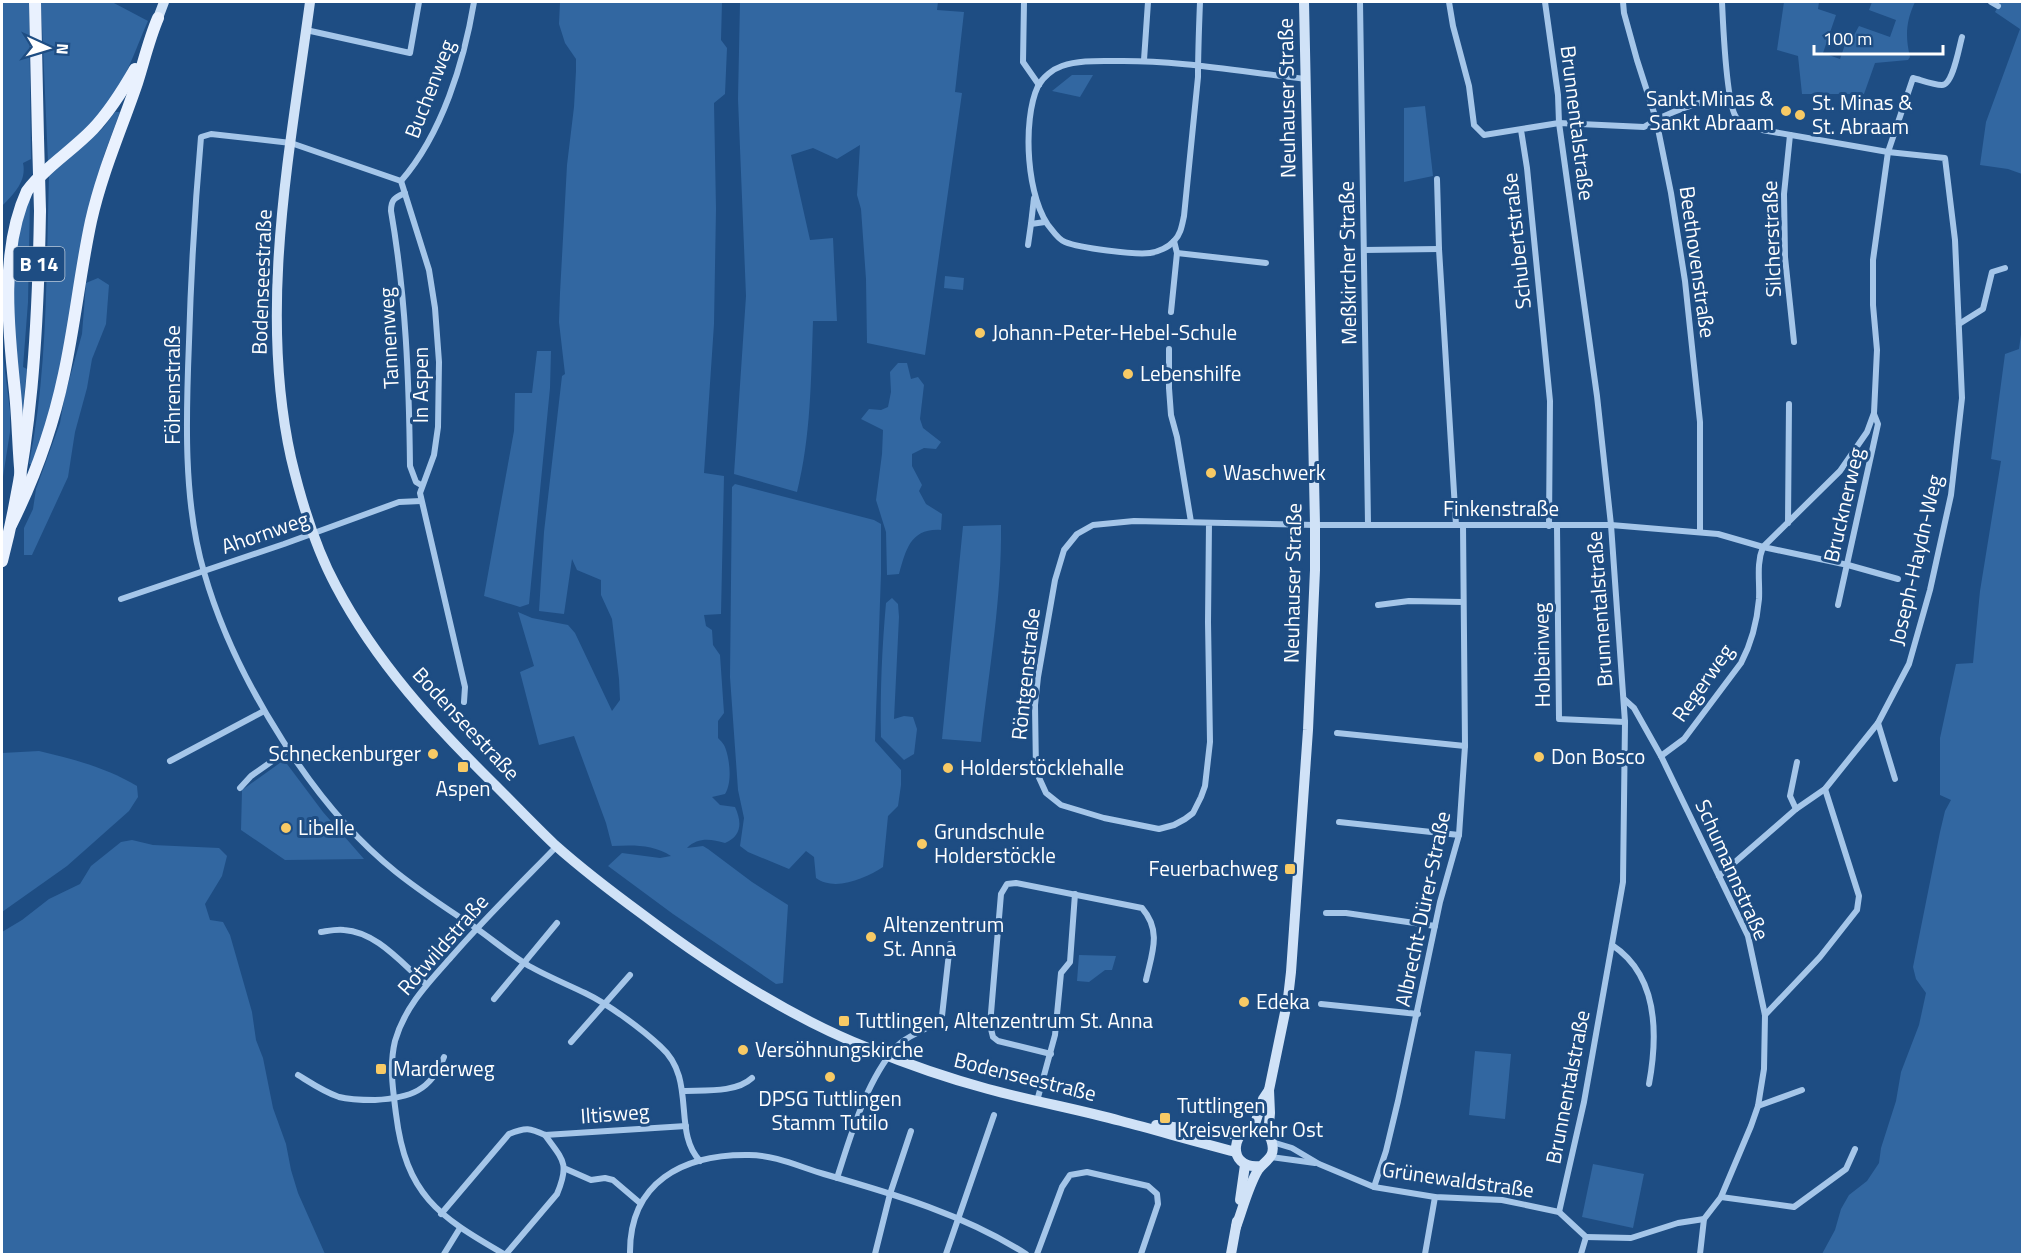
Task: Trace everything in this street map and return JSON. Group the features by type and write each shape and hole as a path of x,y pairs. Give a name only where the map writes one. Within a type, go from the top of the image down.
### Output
{"main road":[{"name":"B 14","path":"2,561 21,479 36,352 40,211 35,2"},
{"path":"21,479 16,395 2,290 2,260 10,222 16,208 45,170 92,129 124,89 158,18"},
{"path":"11,525 35,475 57,405 91,219 109,157 137,82 145,49"}],"street":[{"path":"158,18 164,2"},
{"name":"Bodenseestraße","path":"310,2 281,227 278,292 281,395 291,456 303,505 314,534 334,584 387,666 453,745 557,846 630,906 719,969 827,1030 944,1076 1236,1152"},
{"path":"306,30 410,52 419,2"},
{"name":"Buchenweg","path":"401,181 413,167 434,133 467,38 474,2"},
{"path":"1024,2 1023,62 1039,85"},
{"path":"1144,60 1148,2"},
{"path":"1200,2 1198,65 1181,229 1174,241 1152,253 1085,247 1064,242 1045,222 1035,196 1029,151 1034,99 1045,76 1060,67 1073,63 1144,60 1198,65 1306,79"},
{"name":"Neuhauser Straße","path":"1253,1130 1266,1095 1288,998 1308,730 1315,525 1304,2"},
{"name":"Meßkircher Straße","path":"1360,2 1368,524"},
{"path":"1449,2 1469,86 1474,125 1484,135 1560,123 1644,127 1656,119 1708,100 1730,96"},
{"name":"Brunnentalstraße","path":"1545,2 1597,396 1611,525 1625,722 1623,882 1584,1102 1559,1212"},
{"name":"Beethovenstraße","path":"1623,2 1637,60 1656,119 1685,281 1700,422 1700,532"},
{"path":"1722,2 1730,96 1736,117 1751,128 1888,152"},
{"path":"1991,2 1998,6"},
{"name":"Brucknerweg","path":"1838,605 1878,424 1874,413 1877,350 1873,305 1873,260 1888,152 1913,78 1942,85 1947,84 1951,78 1962,37"},
{"name":"Schubertstraße","path":"1521,130 1527,168 1550,401 1553,526"},
{"name":"Föhrenstraße","path":"291,143 211,134 201,137 194,218 187,386 188,450 193,514 204,572 227,638 264,711 288,750 345,825 371,852 420,891 524,963 606,1004 665,1050 676,1067 683,1091 689,1148 700,1161"},
{"name":"Silcherstraße","path":"1790,135 1784,194 1785,257 1794,342"},
{"path":"291,143 401,181"},
{"name":"Joseph-Haydn-Weg","path":"1719,876 1796,809 1825,789 1878,723 1909,664 1930,590 1951,495 1962,398 1955,240 1945,158 1888,152"},
{"name":"Albrecht-Dürer-Straße","path":"1374,1187 1389,1141 1418,1014 1440,902 1459,835 1465,746 1463,602 1439,249 1437,179"},
{"name":"In Aspen","path":"401,181 429,270 435,308 439,362 438,427 434,455 421,485 421,501 465,687 464,702"},
{"name":"Tannenweg","path":"405,193 394,198 391,202 391,211 401,268 407,330 410,466 416,482 421,485"},
{"path":"1028,245 1035,196"},
{"path":"1031,224 1045,222"},
{"path":"1171,312 1177,253 1174,241"},
{"path":"1364,250 1439,249"},
{"path":"1177,253 1266,263"},
{"path":"1959,324 1983,309 1992,272 2005,268"},
{"path":"1169,349 1168,388 1171,415 1191,522"},
{"path":"1788,523 1789,404"},
{"path":"1763,547 1840,471 1867,432 1874,413"},
{"name":"Ahornweg","path":"121,599 314,534 399,502 421,501"},
{"name":"Röntgenstraße","path":"1209,523 1210,742 1202,797 1190,816 1174,825 1159,829 1104,818 1061,805 1046,793 1036,771 1034,758 1035,705 1041,650 1054,580 1064,550 1077,534 1093,525 1134,521 1315,525"},
{"name":"Finkenstraße","path":"1315,525 1611,525 1700,532 1718,534 1898,579"},
{"name":"Holbeinweg","path":"1553,526 1559,719 1625,722"},
{"name":"Regerweg","path":"1660,756 1684,739 1747,652 1759,600 1759,556 1763,547"},
{"path":"1378,604 1409,601 1463,602"},
{"name":"Schumannstraße","path":"1624,698 1634,708 1660,756 1748,936 1765,1015 1764,1069 1758,1106 1721,1197 1704,1219"},
{"path":"170,761 264,711"},
{"path":"1878,723 1895,779"},
{"path":"1337,733 1465,746"},
{"path":"240,788 251,776 288,750"},
{"path":"1796,809 1790,796 1797,762"},
{"path":"1765,1015 1820,957 1857,910 1859,896 1825,789"},
{"path":"1339,822 1459,835"},
{"name":"Rotwildstraße","path":"505,1254 460,1228 441,1214 425,1196 404,1154 391,1069 395,1042 409,1008 426,984 476,928 557,846"},
{"path":"1051,1053 998,1041 991,1033 1001,894 1007,884 1016,883 1142,908 1150,918 1155,937 1146,980"},
{"path":"1037,1101 1055,1035 1061,973 1070,962 1075,894"},
{"path":"1326,913 1346,913 1435,926"},
{"path":"494,999 557,923"},
{"path":"321,932 344,930 362,934 385,948 426,984"},
{"path":"837,1178 858,1117 889,1056 897,1045 932,1026 942,1016 950,944"},
{"path":"1612,945 1632,962 1651,1006 1655,1035 1649,1084"},
{"path":"571,1042 630,975"},
{"path":"1321,1004 1418,1014"},
{"path":"298,1075 319,1089 341,1098 394,1099 420,1090 434,1076 444,1057"},
{"path":"683,1091 717,1089 745,1084 752,1078"},
{"path":"1758,1106 1802,1090"},
{"name":"Neuhauser Straße","path":"1266,1095 1270,1113 1270,1139"},
{"path":"946,1254 994,1115"},
{"name":"Bodenseestraße","path":"1120,1121 1241,1135"},
{"name":"Iltisweg","path":"441,1214 509,1134 530,1128 545,1135 686,1126"},
{"path":"1236,1227 1254,1176 1260,1166 1271,1157 1270,1139 1263,1132 1253,1130 1241,1135 1236,1152 1245,1165 1260,1166"},
{"path":"875,1254 890,1194 911,1131"},
{"path":"545,1135 566,1169 591,1180 604,1178 613,1180 640,1203"},
{"name":"Grünewaldstraße","path":"1270,1139 1292,1148 1319,1164 1374,1187 1435,1197 1502,1200 1559,1212 1586,1238"},
{"path":"1721,1197 1794,1207 1846,1168 1855,1149"},
{"path":"630,1254 632,1225 640,1203 669,1173 700,1161 751,1155 772,1158 959,1218 1000,1238 1023,1253"},
{"name":"Grünewaldstraße","path":"1271,1157 1319,1164"},
{"path":"1231,1254 1245,1165"},
{"path":"505,1254 557,1194 566,1169"},
{"path":"1037,1254 1062,1187 1070,1175 1087,1172 1148,1186 1157,1194 1158,1204 1142,1254"},
{"path":"1425,1254 1435,1197"},
{"path":"1581,1254 1586,1238 1631,1239 1678,1223 1704,1219 1700,1254"},
{"path":"444,1254 460,1228"}],"shaded area":[{"path":"2,2 29,2 31,159 23,163 21,181 15,192 2,206"},
{"path":"41,2 112,2 148,21 124,77 105,108 48,162"},
{"path":"560,2 722,2 721,40 727,48 725,94 714,103 716,209 714,324 704,473 724,476 721,614 704,615 706,626 712,630 713,645 720,655 724,713 718,721 718,738 725,748 730,772 725,794 712,797 720,805 735,807 739,818 739,828 735,837 725,843 705,840 691,844 687,848 703,846 788,905 783,983 776,984 673,914 608,866 622,853 660,858 671,856 650,847 612,846 606,823 574,736 539,745 520,672 534,666 518,612 532,618 568,625 575,633 612,711 620,700 612,619 601,595 601,580 577,570 572,559 564,614 539,611 544,532 562,376 565,374 559,322 560,293 567,165 576,71 576,59 565,43 559,24"},
{"path":"740,2 938,2 937,10 964,12 955,92 962,93 925,355 867,343 866,279 861,209 857,195 860,145 837,159 813,148 791,155 810,240 833,238 837,321 813,321 808,429 797,492 734,474 746,296 738,99"},
{"path":"1784,2 1819,2 1818,9 1836,15 1823,53 1840,59 1848,36 1853,37 1859,26 1890,37 1896,20 1869,10 1872,2 1915,2 1907,29 1910,57 1908,60 1875,63 1864,94 1802,94 1798,56 1777,50"},
{"path":"1998,2 2022,2 2022,174 2008,169 1980,165 1986,122 2020,29 1995,12 2000,3"},
{"path":"1072,75 1093,75 1080,97 1052,91"},
{"path":"1425,106 1433,176 1404,182 1404,108"},
{"path":"115,112 120,112 104,155 92,199 56,391 33,465 29,464 43,357 49,176 103,128"},
{"path":"30,197 28,302 23,367 27,369 21,426 7,298 11,248"},
{"path":"945,276 964,278 963,290 944,288"},
{"path":"98,278 109,285 106,324 92,359 75,432 68,477 32,555 24,555 24,528 33,509 36,489 60,423 65,395 82,334 86,283"},
{"path":"2022,327 2022,1254 1822,1254 1835,1230 1841,1209 1849,1195 1867,1181 1879,1163 1881,1148 1896,1101 1901,1072 1919,1025 1926,993 1916,979 1913,967 1940,832 1945,811 1951,800 1940,795 1940,738 1956,664 1973,663 1980,591 2001,461 1991,459 2005,354 2019,349"},
{"path":"2,347 10,411 10,432 2,483"},
{"path":"537,351 551,351 550,388 529,604 520,607 484,596 514,431 515,393 532,393"},
{"path":"898,363 907,363 911,379 918,377 924,385 920,419 923,428 941,442 936,449 924,448 912,454 912,466 922,485 919,491 926,504 942,514 941,530 931,530 916,536 907,549 899,574 887,575 886,532 876,500 883,430 861,419 869,409 881,410 888,407 891,392 890,372"},
{"path":"735,484 874,520 881,524 875,741 901,770 901,785 898,806 888,816 883,867 850,882 832,884 816,878 814,857 806,851 789,869 748,852 740,846 744,818 738,790 730,677 732,487"},
{"path":"1001,525 997,606 981,742 942,739 963,526"},
{"path":"892,598 898,604 899,617 894,719 904,716 913,717 917,729 914,754 904,760 881,737 881,687 886,603"},
{"path":"39,751 114,774 137,786 138,797 129,811 67,866 2,912 2,753"},
{"path":"284,760 323,812 364,859 285,860 241,830 242,790"},
{"path":"132,840 153,845 219,848 227,856 222,876 205,904 210,920 223,922 230,935 252,1012 256,1040 263,1058 273,1108 286,1144 291,1170 298,1193 325,1254 2,1254 2,932 49,899 80,884 91,866 121,842"},
{"path":"1079,955 1116,956 1112,970 1105,970 1089,982 1077,981"},
{"path":"1475,1051 1511,1054 1505,1119 1469,1115"},
{"path":"1593,1164 1644,1174 1633,1228 1582,1217"}],"place":[{"name":"Sankt Minas & Sankt Abraam","path":"1786,111"},
{"name":"St. Minas & St. Abraam","path":"1800,115"},
{"name":"Johann-Peter-Hebel-Schule","path":"980,333"},
{"name":"Lebenshilfe","path":"1128,374"},
{"name":"Waschwerk","path":"1211,473"},
{"name":"Schneckenburger","path":"433,754"},
{"name":"Don Bosco","path":"1539,757"},
{"name":"Aspen","path":"463,767"},
{"name":"Holderstöcklehalle","path":"948,768"},
{"name":"Libelle","path":"286,828"},
{"name":"Grundschule Holderstöckle","path":"922,844"},
{"name":"Feuerbachweg","path":"1290,869"},
{"name":"Altenzentrum St. Anna","path":"871,937"},
{"name":"Edeka","path":"1244,1002"},
{"name":"Tuttlingen, Altenzentrum St. Anna","path":"844,1021"},
{"name":"Versöhnungskirche","path":"743,1050"},
{"name":"Marderweg","path":"381,1069"},
{"name":"DPSG Tuttlingen Stamm Tutilo","path":"830,1077"},
{"name":"Tuttlingen Kreisverkehr Ost","path":"1165,1118"}]}
